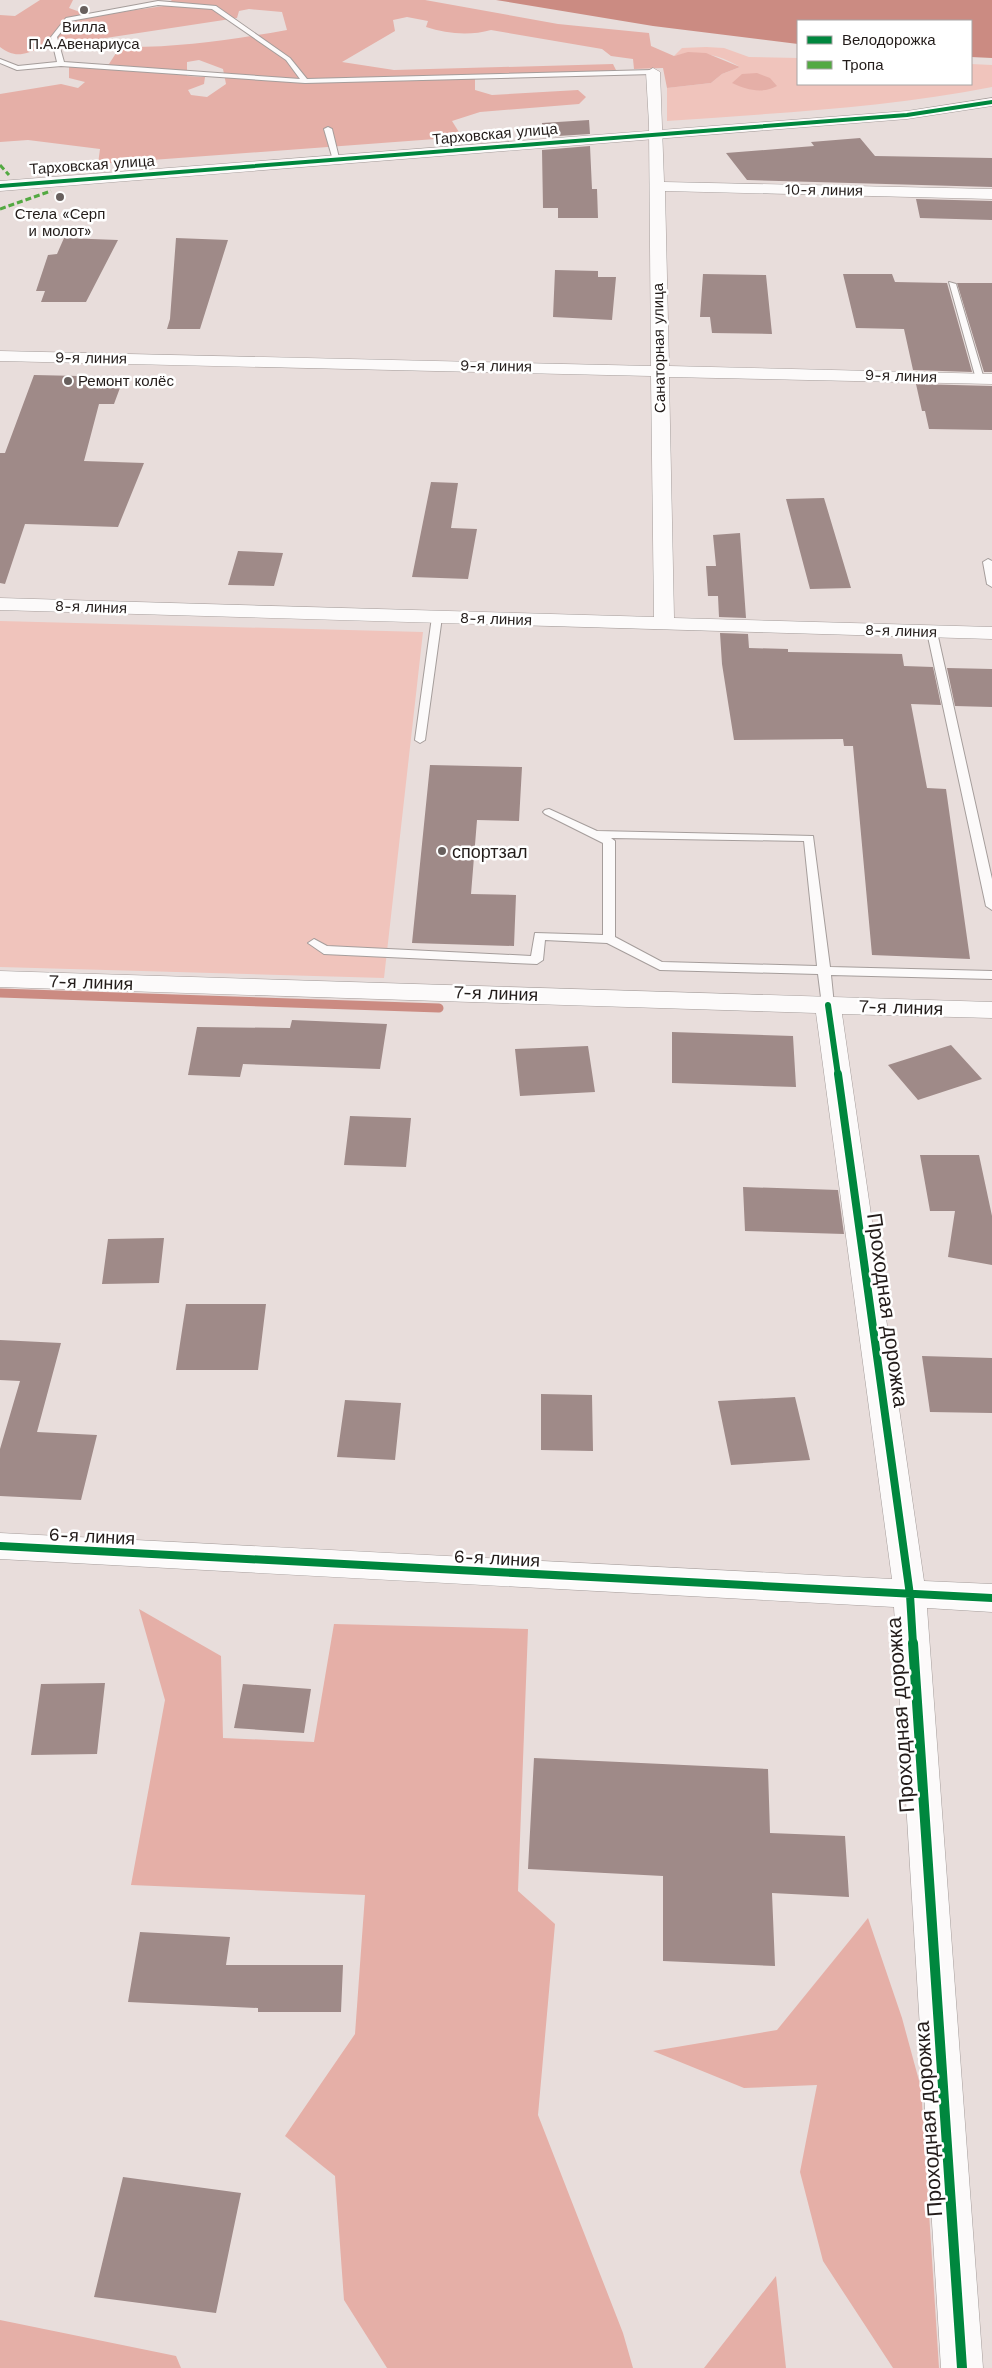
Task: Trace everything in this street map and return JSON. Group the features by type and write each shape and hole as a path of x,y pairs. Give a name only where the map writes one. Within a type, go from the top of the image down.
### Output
{"street":[{"name":"Санаторная улица","path":"653,72 656,134 664,624"},
{"name":"Тарховская улица","path":"0,186 907,115 992,102"},
{"name":"10-я линия","path":"656,186 992,194"},
{"name":"9-я линия","path":"0,356 986,379"},
{"name":"8-я линия","path":"0,604 992,633"},
{"name":"7-я линия","path":"0,979 992,1010"},
{"name":"Проходная дорожка","path":"828,1005 910,1595 962,2368"},
{"name":"6-я линия","path":"0,1546 992,1598"}],"lane":[{"path":"61,64 54,37 68,19 157,2 214,8 288,59 305,80"},
{"path":"0,61 17,68 61,64 305,80 653,72"},
{"path":"328,129 337,160"},
{"path":"952,284 986,379"},
{"path":"988,562 992,584"},
{"path":"420,740 437,617"},
{"path":"932,632 992,906"},
{"path":"549,812 609,840 609,939"},
{"path":"594,834 809,838 828,1005"},
{"path":"314,943 324,950 537,960 539,936 609,939 660,966 992,975"}],"shaded area":[{"path":"40,0 73,0 69,8 91,16 164,6 172,0 425,0 558,24 649,33 651,46 674,56 688,52 706,53 740,67 722,74 711,83 667,88 663,68 634,69 633,59 611,56 602,49 491,30 467,34 442,31 426,27 428,21 407,17 393,20 395,31 342,62 394,70 613,64 616,70 599,72 599,76 475,79 475,90 492,95 578,90 586,97 579,104 480,112 452,121 462,137 98,164 100,149 28,140 0,142 0,94 61,84 78,88 85,82 69,78 69,66 95,68 109,64 120,47 204,43 287,30 282,12 249,9 239,11 237,18 40,48 19,54 10,53 0,47 0,15 15,16","holes":["199,60 223,69 226,84 207,97 191,95 188,90 204,84 205,77 187,76 187,62"]},
{"path":"496,0 992,0 992,58 972,57 972,20 797,20 797,44 653,26"},
{"path":"682,48 724,48 749,57 797,58 797,85 972,85 972,64 992,65 992,87 871,105 667,121 667,88 711,83 722,74 740,67 708,54 691,53 674,56"},
{"path":"757,73 770,78 777,86 766,90 755,90 743,88 732,83 742,74"},
{"path":"0,621 423,632 384,978 0,967"},
{"path":"139,1609 221,1656 223,1738 314,1742 334,1624 528,1629 518,1891 555,1924 538,2115 623,2333 633,2368 387,2368 344,2300 335,2176 285,2136 355,2034 365,1895 131,1885 165,1700"},
{"path":"868,1918 902,2018 921,2088 939,2368 893,2368 823,2261 800,2172 817,2085 744,2088 653,2051 777,2030"},
{"path":"776,2276 786,2368 704,2368"},
{"path":"0,2320 176,2356 181,2368 0,2368"}],"building":[{"path":"589,120 590,134 542,137 542,123"},
{"path":"860,138 875,156 992,158 992,187 747,180 726,153 814,146 811,142"},
{"path":"590,146 592,189 597,189 598,218 558,218 558,208 543,208 542,150"},
{"path":"916,199 992,201 992,220 920,218"},
{"path":"64,238 118,240 86,302 41,302 45,291 36,291 48,255 57,254"},
{"path":"176,238 228,240 200,329 167,329 170,319"},
{"path":"555,270 598,271 598,277 616,277 612,320 553,317"},
{"path":"703,274 766,275 772,334 712,333 710,317 700,317"},
{"path":"843,274 892,274 895,282 947,283 972,372 913,370 904,329 856,328"},
{"path":"957,283 992,283 992,372 984,372"},
{"path":"34,375 124,377 114,404 99,404 84,461 144,463 118,527 25,524 5,584 0,583 0,453 5,453"},
{"path":"916,384 992,386 992,430 929,429 925,411 922,411"},
{"path":"431,482 458,483 451,528 477,529 468,579 412,577"},
{"path":"824,498 851,588 810,589 786,499"},
{"path":"740,533 746,618 719,617 718,596 708,596 706,566 716,566 713,535"},
{"path":"238,551 283,553 274,586 228,585"},
{"path":"720,633 748,634 749,648 788,649 788,652 902,654 904,666 933,667 941,705 911,704 927,788 946,789 970,959 872,955 853,746 844,746 843,739 734,740 722,664"},
{"path":"947,668 992,669 992,707 955,706"},
{"path":"430,765 522,767 519,821 477,820 471,894 516,895 514,946 412,943"},
{"path":"292,1020 387,1024 380,1069 243,1064 240,1077 188,1075 197,1027 290,1028"},
{"path":"672,1032 793,1036 796,1087 672,1083"},
{"path":"951,1045 982,1079 918,1100 888,1065"},
{"path":"588,1046 595,1092 520,1096 515,1049"},
{"path":"350,1116 411,1118 406,1167 344,1165"},
{"path":"920,1155 979,1155 992,1216 992,1265 948,1257 955,1211 930,1211"},
{"path":"743,1187 838,1190 844,1234 745,1231"},
{"path":"164,1238 159,1283 102,1284 108,1239"},
{"path":"186,1304 266,1304 258,1370 176,1370"},
{"path":"0,1340 61,1343 37,1432 97,1435 81,1500 0,1496 0,1449 20,1381 0,1380"},
{"path":"922,1356 992,1358 992,1413 930,1412"},
{"path":"541,1394 592,1395 593,1451 541,1450"},
{"path":"795,1397 810,1460 731,1465 718,1401"},
{"path":"345,1400 401,1403 395,1460 337,1457"},
{"path":"105,1683 97,1754 31,1755 41,1684"},
{"path":"243,1684 311,1689 304,1733 234,1728"},
{"path":"534,1758 768,1769 770,1833 845,1836 849,1897 772,1893 775,1966 663,1961 663,1876 528,1869"},
{"path":"140,1932 230,1937 226,1965 343,1965 341,2012 258,2012 258,2008 128,2002"},
{"path":"123,2177 241,2193 216,2313 94,2297"}],"waterway":[{"path":"0,993 439,1008"}],"marked path":[{"path":"0,165 9,175"},
{"path":"0,209 51,191"}],"cycle path":[{"path":"0,186 907,115 992,102"},
{"path":"828,1005 910,1595 962,2368"},
{"path":"0,1546 992,1598"}],"place":[{"name":"Вилла П.А.Авенариуса","path":"84,10"},
{"name":"Стела «Серп и молот»","path":"60,197"},
{"name":"Ремонт колёс","path":"68,381"},
{"name":"спортзал","path":"442,851"}]}
